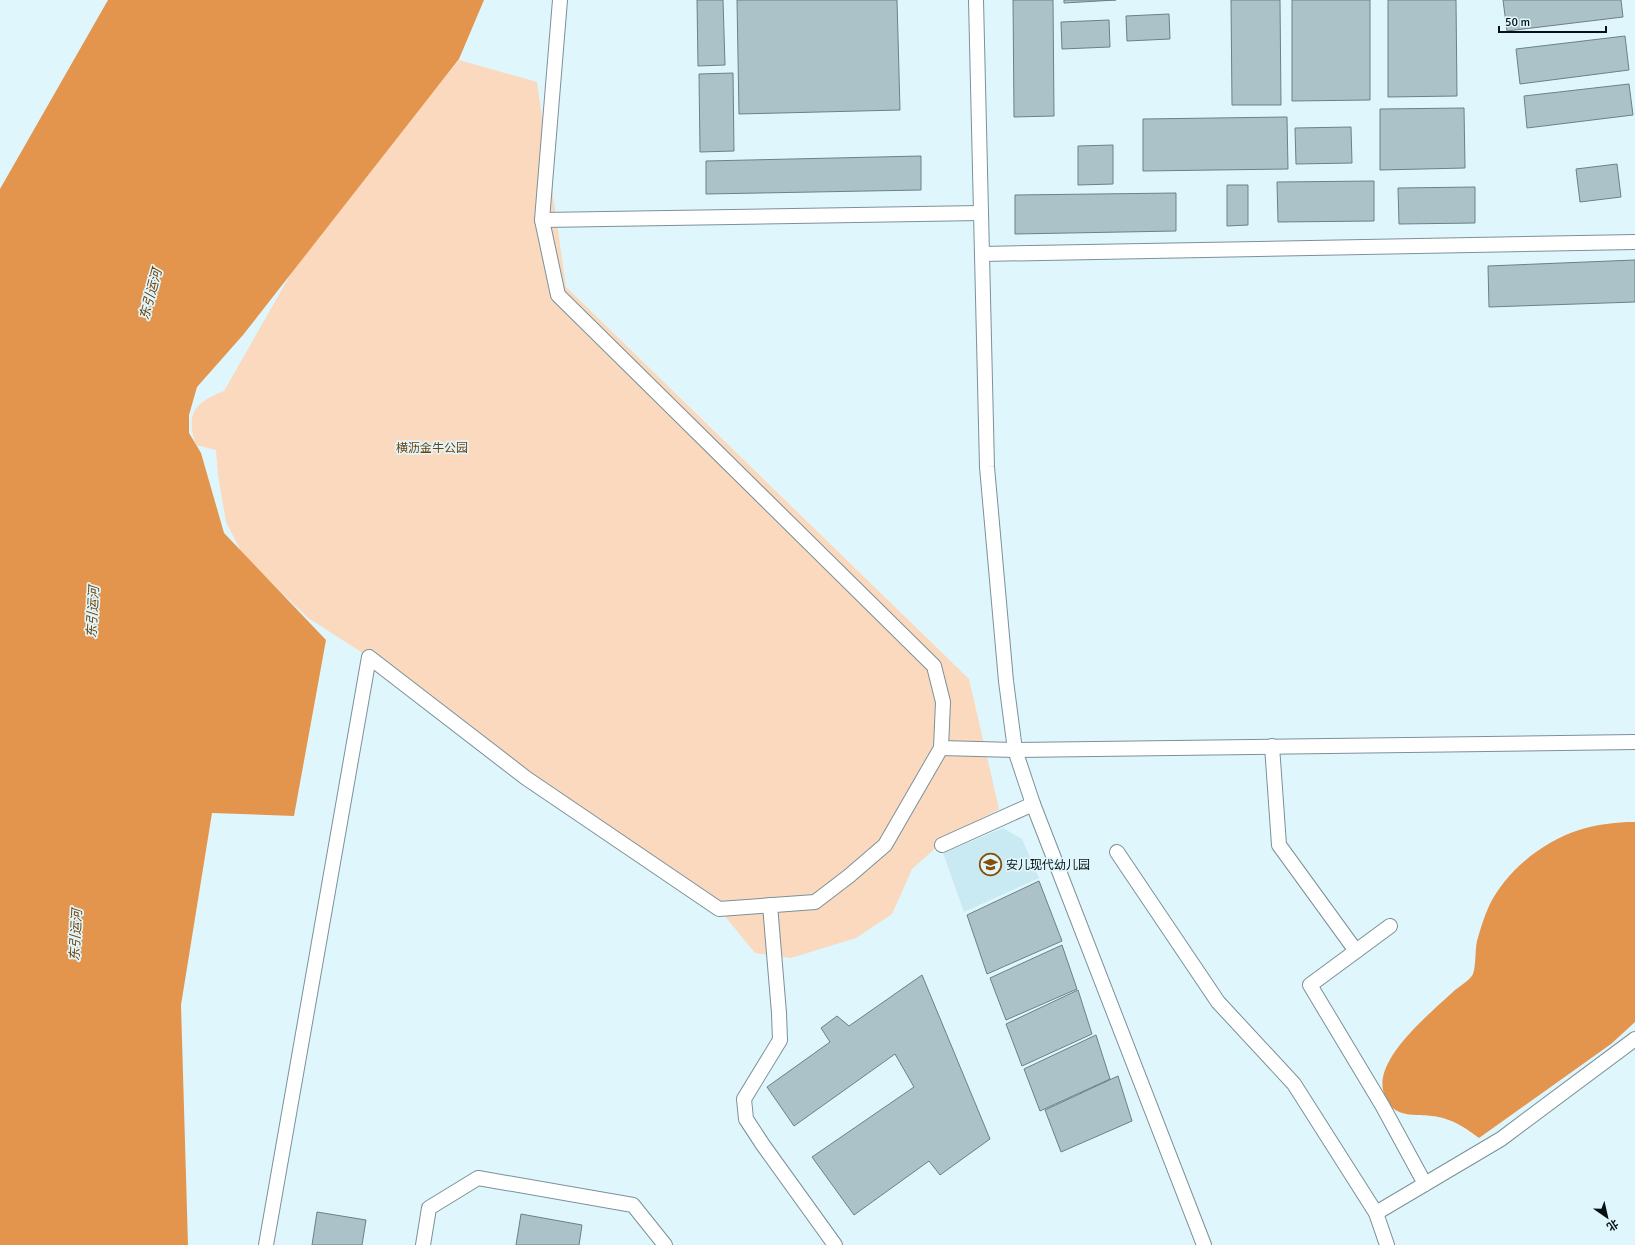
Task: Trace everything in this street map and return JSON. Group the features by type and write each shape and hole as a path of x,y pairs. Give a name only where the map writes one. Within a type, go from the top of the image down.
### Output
{"street":[{"path":"266,1245 369,657 526,778 719,909 815,902 885,845 941,748 944,702 934,666 558,295 542,220 560,0"},
{"path":"976,0 987,467 1006,681 1015,750 1033,804 1204,1245"},
{"path":"542,220 981,213"},
{"path":"982,254 1635,242"},
{"path":"941,748 1015,750 1635,742"},
{"path":"1272,746 1279,844 1356,951"},
{"path":"942,845 1033,804"},
{"path":"1117,852 1218,1002 1294,1084 1376,1213 1388,1245"},
{"path":"770,905 780,1040 744,1099 746,1119 835,1245"},
{"path":"1390,926 1310,985 1382,1105 1424,1184"},
{"path":"1376,1213 1501,1139 1635,1039"},
{"path":"423,1245 429,1208 478,1178 632,1205 665,1245"}],"shaded area":[{"name":"安儿现代幼儿园","path":"1003,828 1022,839 1039,878 964,912 943,853"}],"green space":[{"name":"横沥金牛公园","path":"459,60 537,82 566,287 969,679 999,809 950,835 912,869 892,914 856,938 791,958 755,953 719,909 369,657 308,618 243,555 226,522 218,475 216,450 196,445 192,425 192,417 195,410 206,400 224,391 305,249"}],"water":[{"name":"东引运河","path":"108,0 484,0 459,59 243,335 197,387 189,415 189,433 201,453 224,533 326,640 294,816 212,813 181,1005 188,1245 0,1245 0,189"},
{"path":"1635,822 1635,1022 1611,1044 1479,1138 1462,1126 1443,1118 1407,1114 1399,1112 1393,1108 1387,1101 1383,1090 1383,1077 1388,1063 1408,1035 1455,990 1472,976 1475,967 1477,941 1484,919 1496,893 1505,881 1526,859 1565,835 1591,827"}],"building":[{"path":"697,0 723,0 725,65 698,66"},
{"path":"737,0 897,0 900,110 739,114"},
{"path":"1013,0 1053,0 1054,116 1014,117"},
{"path":"1064,0 1116,0 1064,3"},
{"path":"1231,0 1280,0 1281,105 1232,105"},
{"path":"1292,0 1370,0 1370,100 1292,101"},
{"path":"1388,0 1456,0 1457,96 1388,97"},
{"path":"1503,0 1621,0 1623,17 1507,31"},
{"path":"1169,14 1170,39 1127,41 1126,16"},
{"path":"1109,20 1110,47 1062,49 1061,22"},
{"path":"1625,36 1629,70 1520,84 1516,49"},
{"path":"733,73 734,151 700,152 699,74"},
{"path":"1629,84 1633,115 1527,128 1524,96"},
{"path":"1464,108 1465,168 1380,170 1380,109"},
{"path":"1287,117 1288,169 1143,171 1143,119"},
{"path":"1351,127 1352,163 1296,164 1295,128"},
{"path":"1113,145 1113,184 1078,185 1078,146"},
{"path":"921,156 921,190 706,194 706,161"},
{"path":"1617,164 1621,197 1580,202 1576,169"},
{"path":"1374,181 1374,221 1278,222 1277,182"},
{"path":"1227,185 1248,185 1248,225 1227,226"},
{"path":"1475,187 1475,223 1399,224 1398,188"},
{"path":"1176,193 1176,231 1015,234 1015,195"},
{"path":"1635,260 1635,302 1489,307 1488,266"},
{"path":"1039,881 1062,941 987,974 967,915"},
{"path":"1062,945 1077,989 1006,1020 990,978"},
{"path":"922,975 990,1139 940,1175 929,1161 854,1215 812,1157 914,1087 895,1054 794,1126 767,1087 830,1042 821,1028 837,1016 849,1026"},
{"path":"1078,990 1092,1034 1022,1066 1006,1024"},
{"path":"1096,1035 1110,1079 1040,1111 1024,1069"},
{"path":"1118,1076 1132,1121 1061,1152 1045,1110"},
{"path":"317,1212 366,1220 362,1245 312,1245"},
{"path":"521,1214 582,1225 579,1245 516,1245"}],"place":[{"name":"安儿现代幼儿园","path":"990,865"}]}
